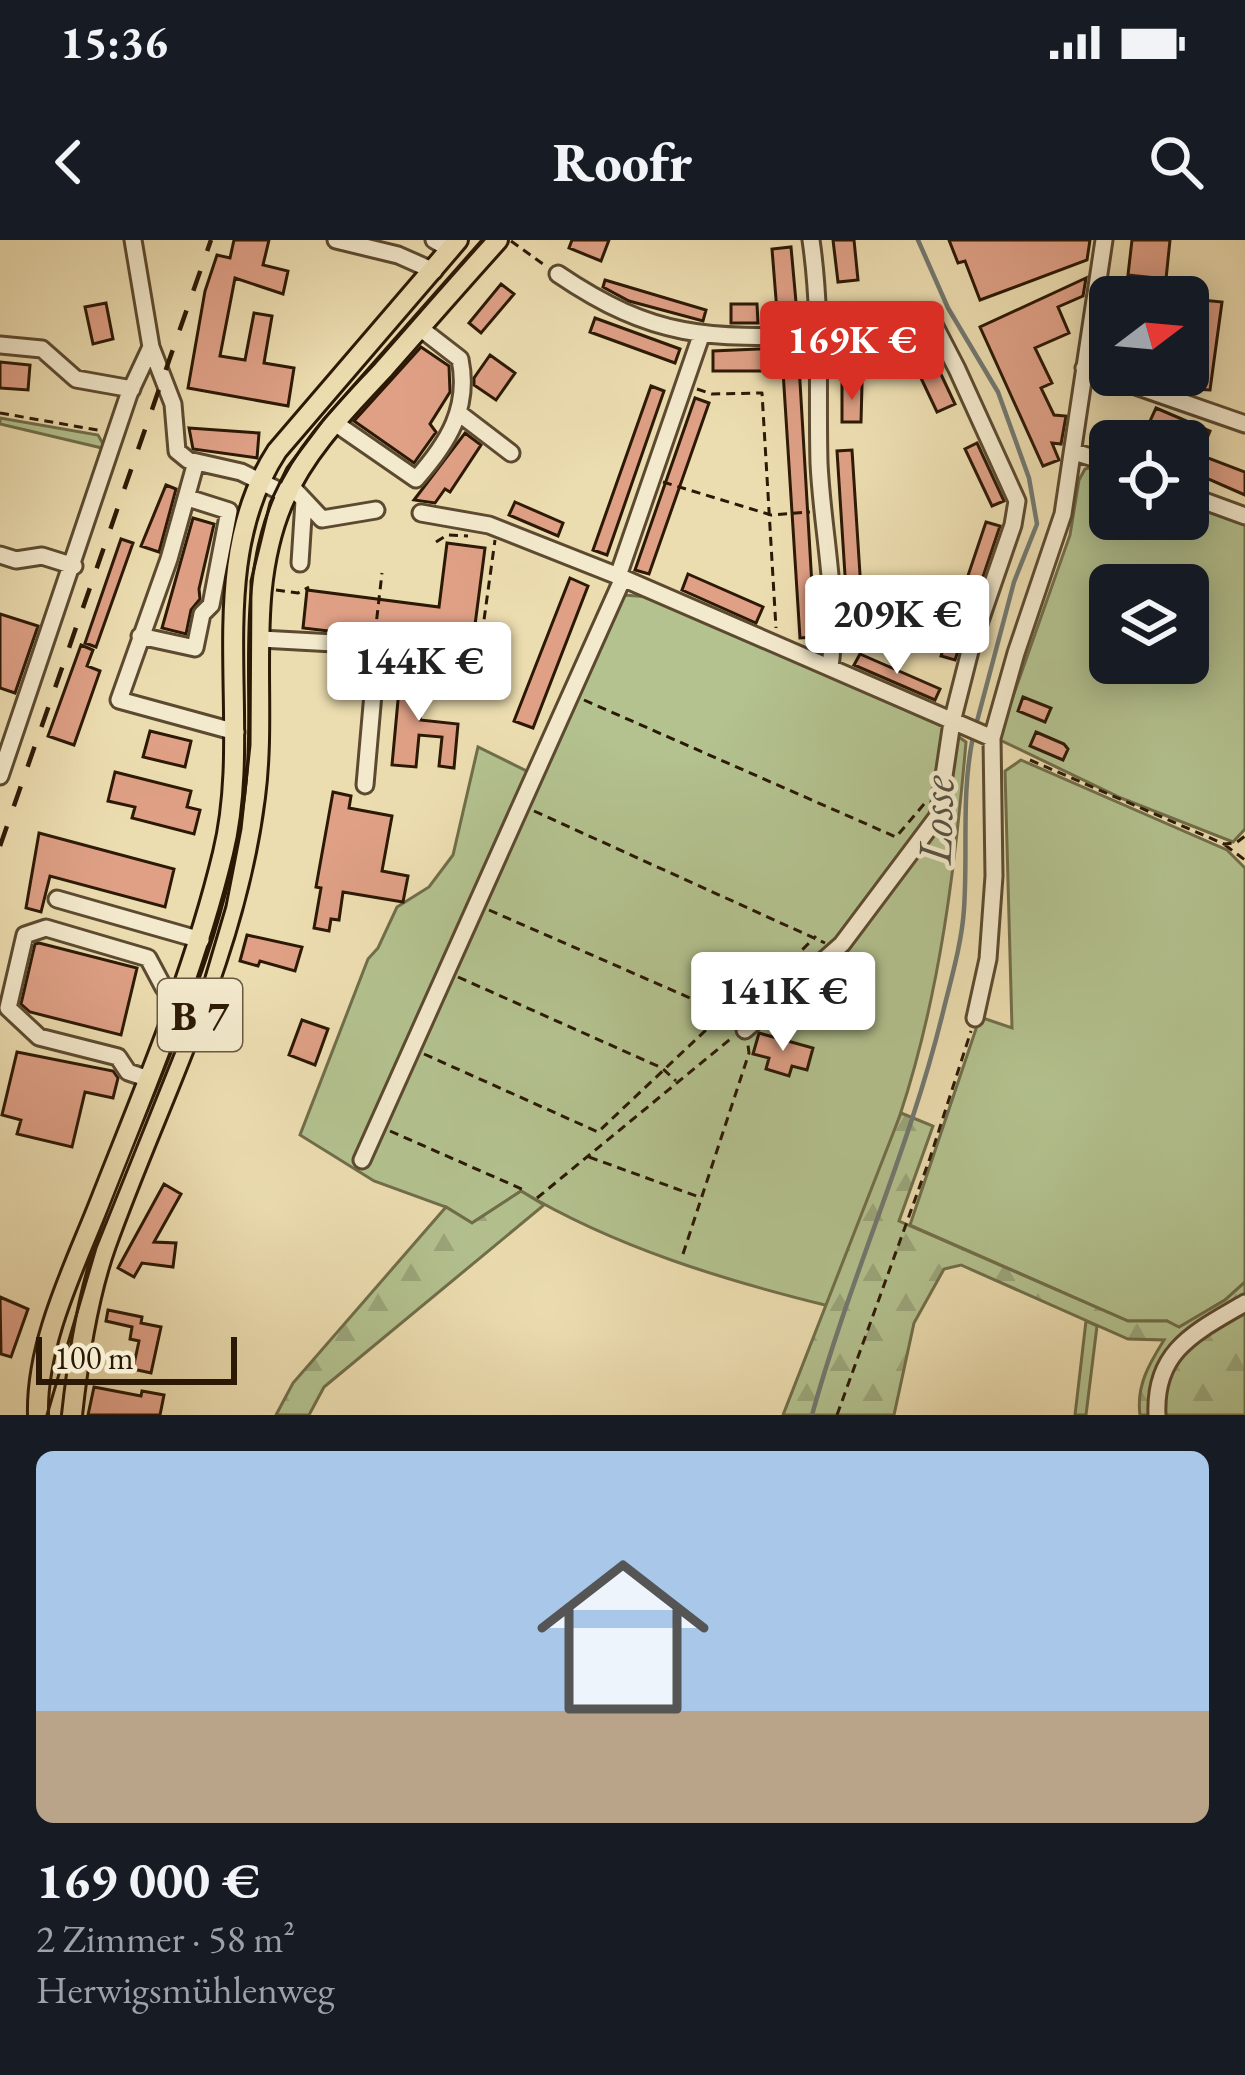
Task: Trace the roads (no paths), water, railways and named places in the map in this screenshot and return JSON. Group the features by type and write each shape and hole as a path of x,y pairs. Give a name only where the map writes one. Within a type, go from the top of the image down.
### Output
{"main road":[{"name":"B 7","path":"73,1412 105,1248 197,1023 225,936 256,794 265,556 303,463 497,240"},
{"name":"B 7","path":"34,1412 61,1304 183,994 228,833 236,732 238,561 258,481 290,435 434,271 445,243"},
{"path":"34,1412 73,1412"}],"street":[{"path":"134,240 151,346 173,404 177,451 196,462 230,469 294,494 322,519 376,511"},
{"path":"336,240 398,255 434,271"},
{"path":"811,240 820,333 820,469 832,635 830,667"},
{"path":"975,1018 988,959 994,876 989,737 1054,548 1074,452 1104,240"},
{"path":"558,274 607,305 701,336 820,333 928,313 1016,501 1013,525 971,647 938,816 836,950 745,1030"},
{"path":"334,423 416,479 439,452 464,403 460,358 420,328"},
{"path":"362,1160 621,577 701,336"},
{"path":"0,345 42,350 76,380 131,389"},
{"path":"1,767 7,738 74,566 131,389 151,346"},
{"path":"1084,368 1245,424"},
{"path":"460,414 511,453"},
{"path":"1074,452 1089,457"},
{"path":"196,462 119,700 236,732"},
{"path":"294,494 300,563"},
{"path":"140,636 195,648 202,614 212,599 229,511 188,498"},
{"path":"1209,503 1245,516"},
{"path":"421,513 489,524 989,737"},
{"path":"0,555 16,560 42,556 74,566"},
{"path":"212,599 235,605"},
{"path":"261,639 477,661"},
{"path":"365,785 375,648"},
{"path":"57,899 201,940"},
{"path":"149,1079 128,1072 118,1057 39,1037 8,1008 25,935 46,928 148,958 164,988 183,994"},
{"path":"1157,1415 1162,1370 1178,1347 1245,1303"}],"waterway":[{"name":"Losse","path":"918,240 948,308 998,392 1029,478 1037,524 1014,582 976,725"},
{"name":"Losse","path":"812,1415 915,1110 953,971 964,909 966,801 973,737"}],"tram line":[{"path":"47,1415 96,1248 205,977 226,906 250,745 251,581 270,503 287,468 324,419 482,240"}],"railway":[{"path":"0,846 211,240"}]}
